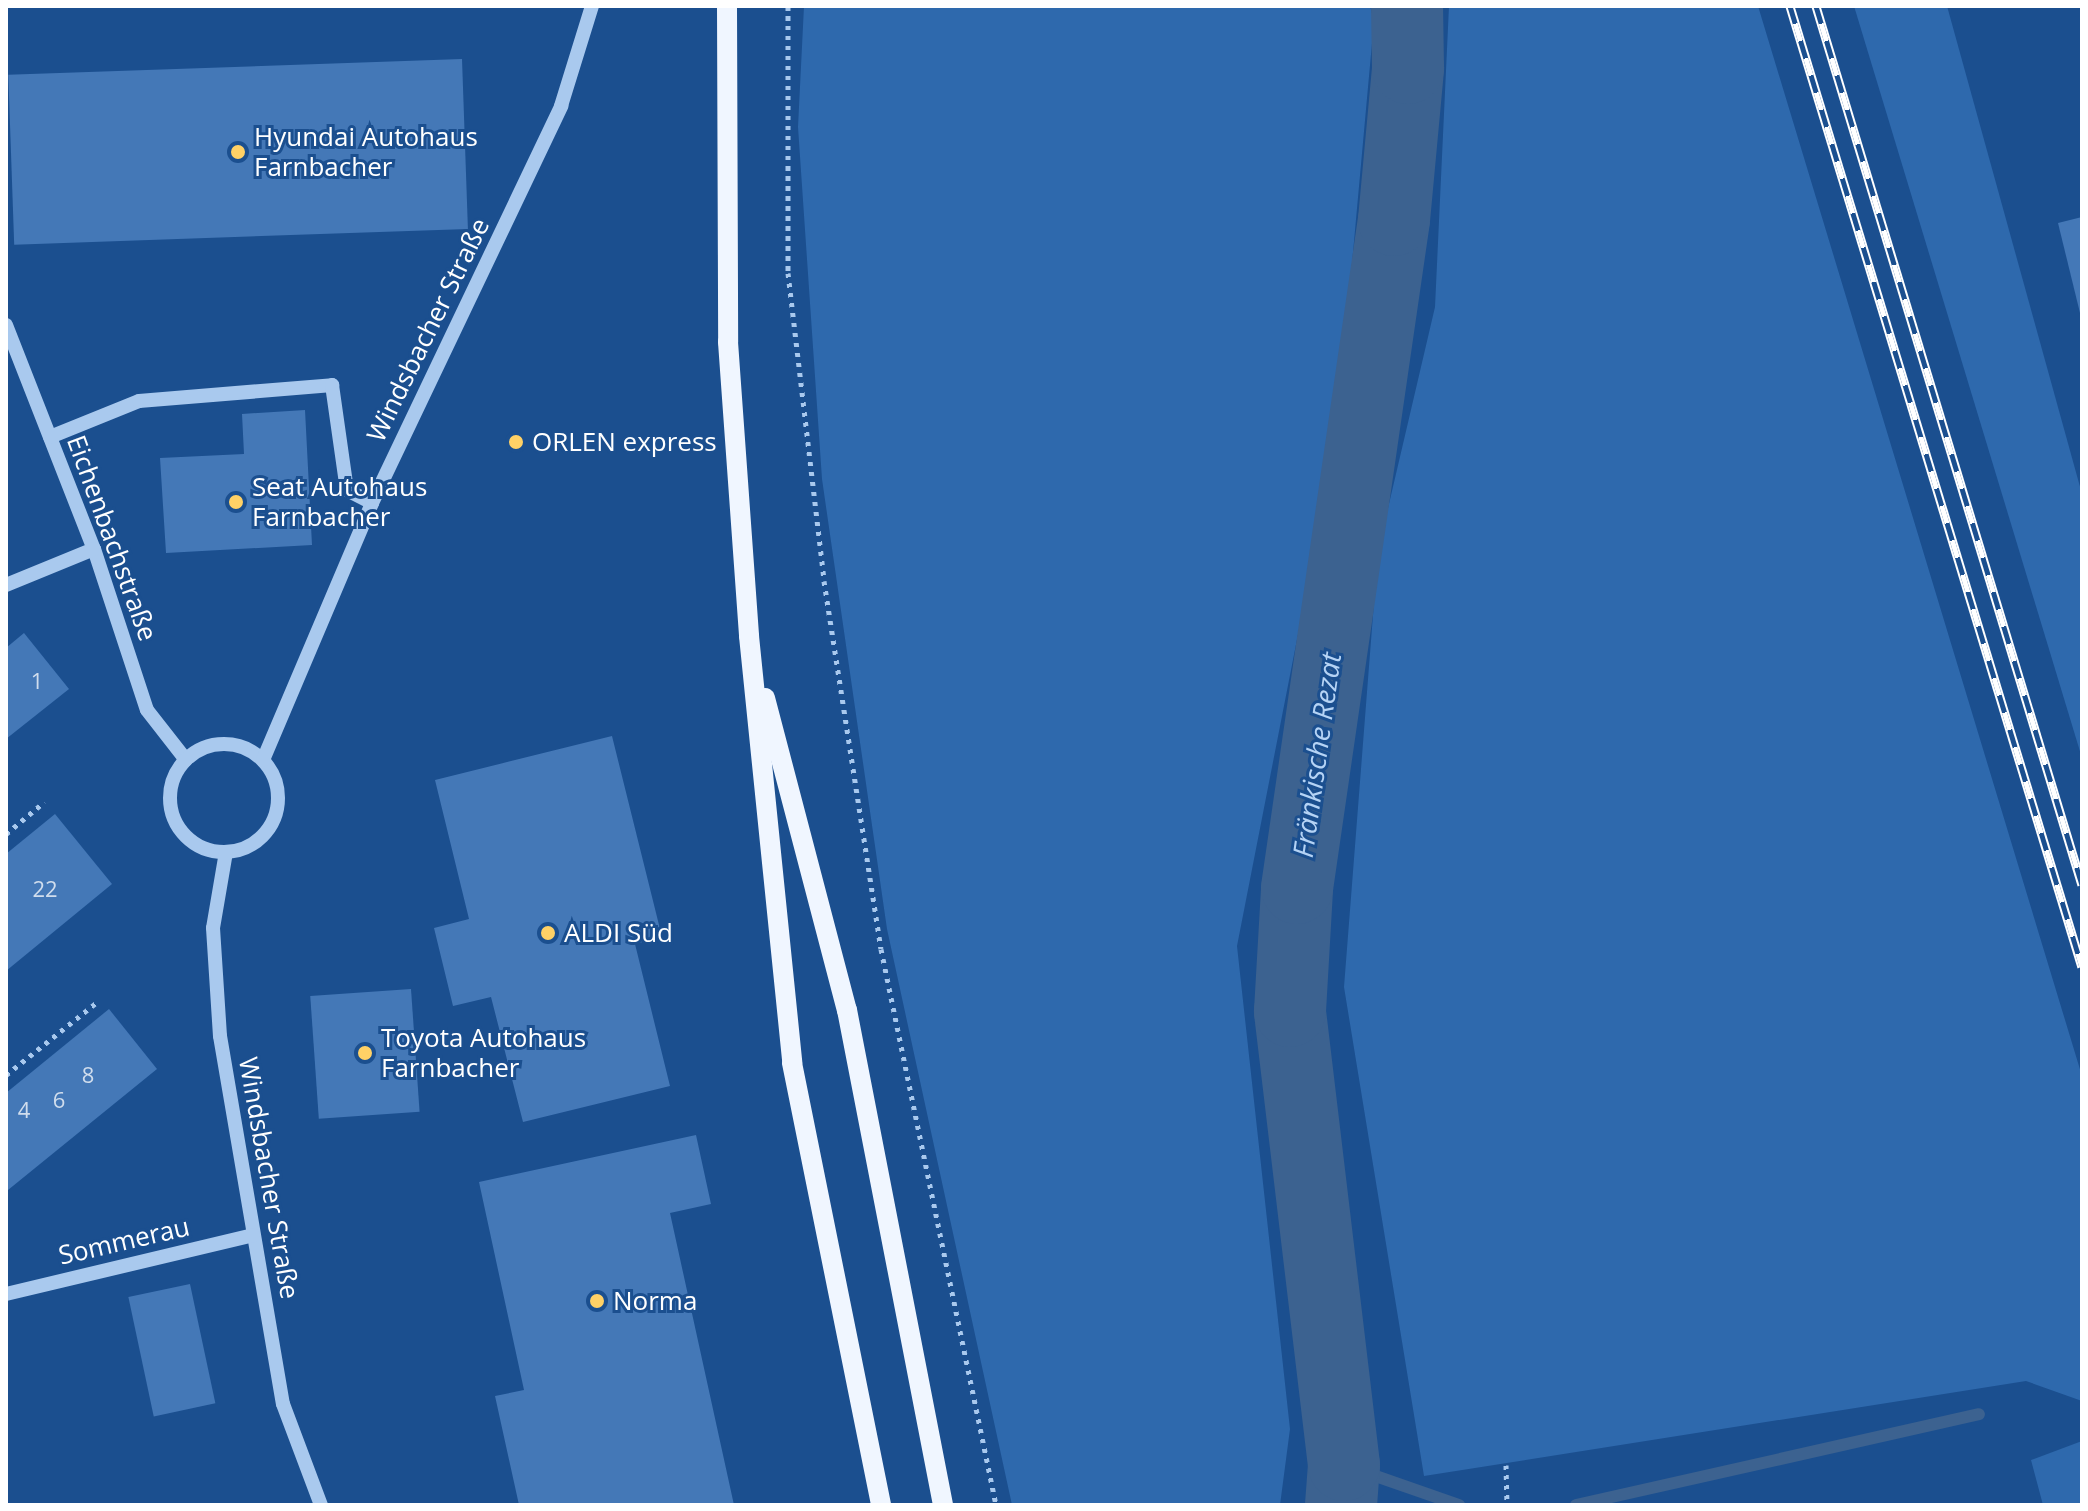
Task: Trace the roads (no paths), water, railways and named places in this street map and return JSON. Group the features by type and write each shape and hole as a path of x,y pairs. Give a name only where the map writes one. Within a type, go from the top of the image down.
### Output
{"main road":[{"path":"727,6 728,342 749,636 792,1063 881,1505"},
{"path":"749,636 847,1010 943,1505"}],"street":[{"name":"Windsbacher Straße","path":"263,760 372,503 544,145 592,6"},
{"name":"Eichenbachstraße","path":"6,325 94,549 147,710 186,760"},
{"path":"50,437 139,401 332,385 347,490 372,503"},
{"path":"6,585 94,549"},
{"path":"216,744 250,750 263,760 278,792 274,818 259,839 226,852 208,849 179,828 171,792 186,760 216,744"},
{"name":"Windsbacher Straße","path":"226,852 213,928 220,1036 283,1404 321,1505"},
{"name":"Sommerau","path":"6,1294 253,1235"}],"waterway":[{"name":"Fränkische Rezat","path":"1341,1505 1344,1465 1290,1011 1297,888 1394,220 1408,68 1407,6"},
{"path":"1576,1505 1979,1414"},
{"path":"1344,1465 1459,1505"}],"railway":[{"path":"1790,6 2082,967"},
{"path":"1816,6 2082,885"}],"place":[{"name":"Hyundai Autohaus Farnbacher","path":"238,152"},
{"name":"ORLEN express","path":"516,442"},
{"name":"Seat Autohaus Farnbacher","path":"236,502"},
{"name":"ALDI Süd","path":"548,933"},
{"name":"Toyota Autohaus Farnbacher","path":"365,1053"},
{"name":"Norma","path":"597,1301"}]}
